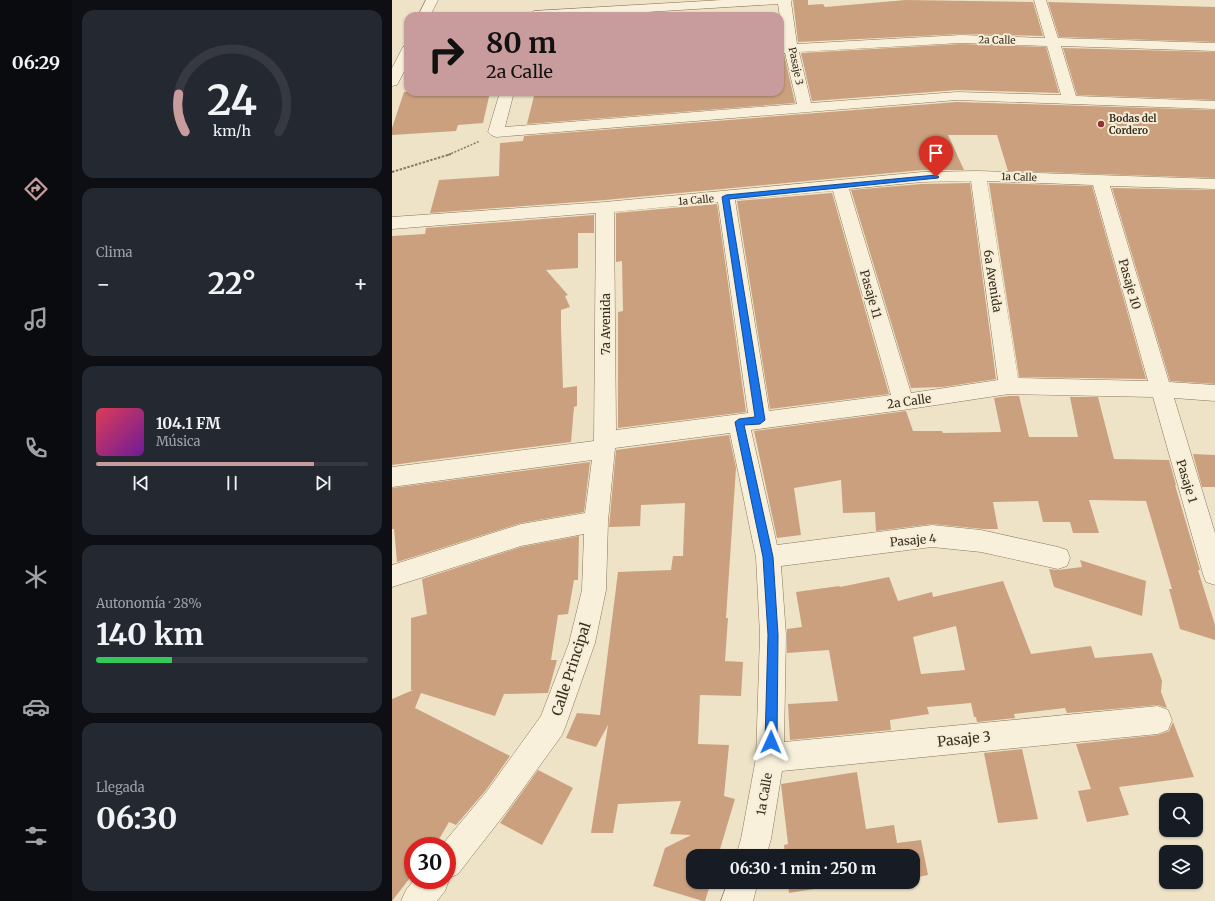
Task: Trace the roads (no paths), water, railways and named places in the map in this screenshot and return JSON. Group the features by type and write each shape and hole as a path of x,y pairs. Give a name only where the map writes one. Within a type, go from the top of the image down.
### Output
{"street":[{"path":"426,12 432,0"},
{"path":"535,12 538,0"},
{"path":"572,12 659,3 785,0"},
{"name":"Pasaje 3","path":"785,0 786,49 805,108"},
{"path":"1040,0 1070,100"},
{"name":"2a Calle","path":"786,49 961,39 1215,47"},
{"path":"392,82 404,58"},
{"path":"506,96 496,132 957,96 1215,105"},
{"name":"1a Calle","path":"392,223 726,197 922,177 978,176 1215,184"},
{"name":"6a Avenida","path":"978,176 1009,386"},
{"name":"Pasaje 10","path":"1100,179 1160,389"},
{"name":"Pasaje 11","path":"840,186 903,402"},
{"name":"1a Calle","path":"726,197 750,421 768,557 773,635 770,758 753,849"},
{"name":"7a Avenida","path":"604,445 605,207"},
{"name":"2a Calle","path":"392,477 480,466 750,421 903,402 1009,386 1160,389 1215,393"},
{"name":"Pasaje 1","path":"1160,389 1215,574"},
{"name":"Calle Principal","path":"456,853 497,801 552,725 582,643 594,590 596,521 604,445"},
{"path":"392,576 521,535 596,521"},
{"name":"Pasaje 4","path":"768,557 932,536 981,541 1058,558"},
{"name":"Pasaje 3","path":"770,758 1158,720"},
{"path":"417,901 427,889"},
{"path":"737,901 741,889"}],"place":[{"name":"Bodas del Cordero","path":"1101,124"}]}
